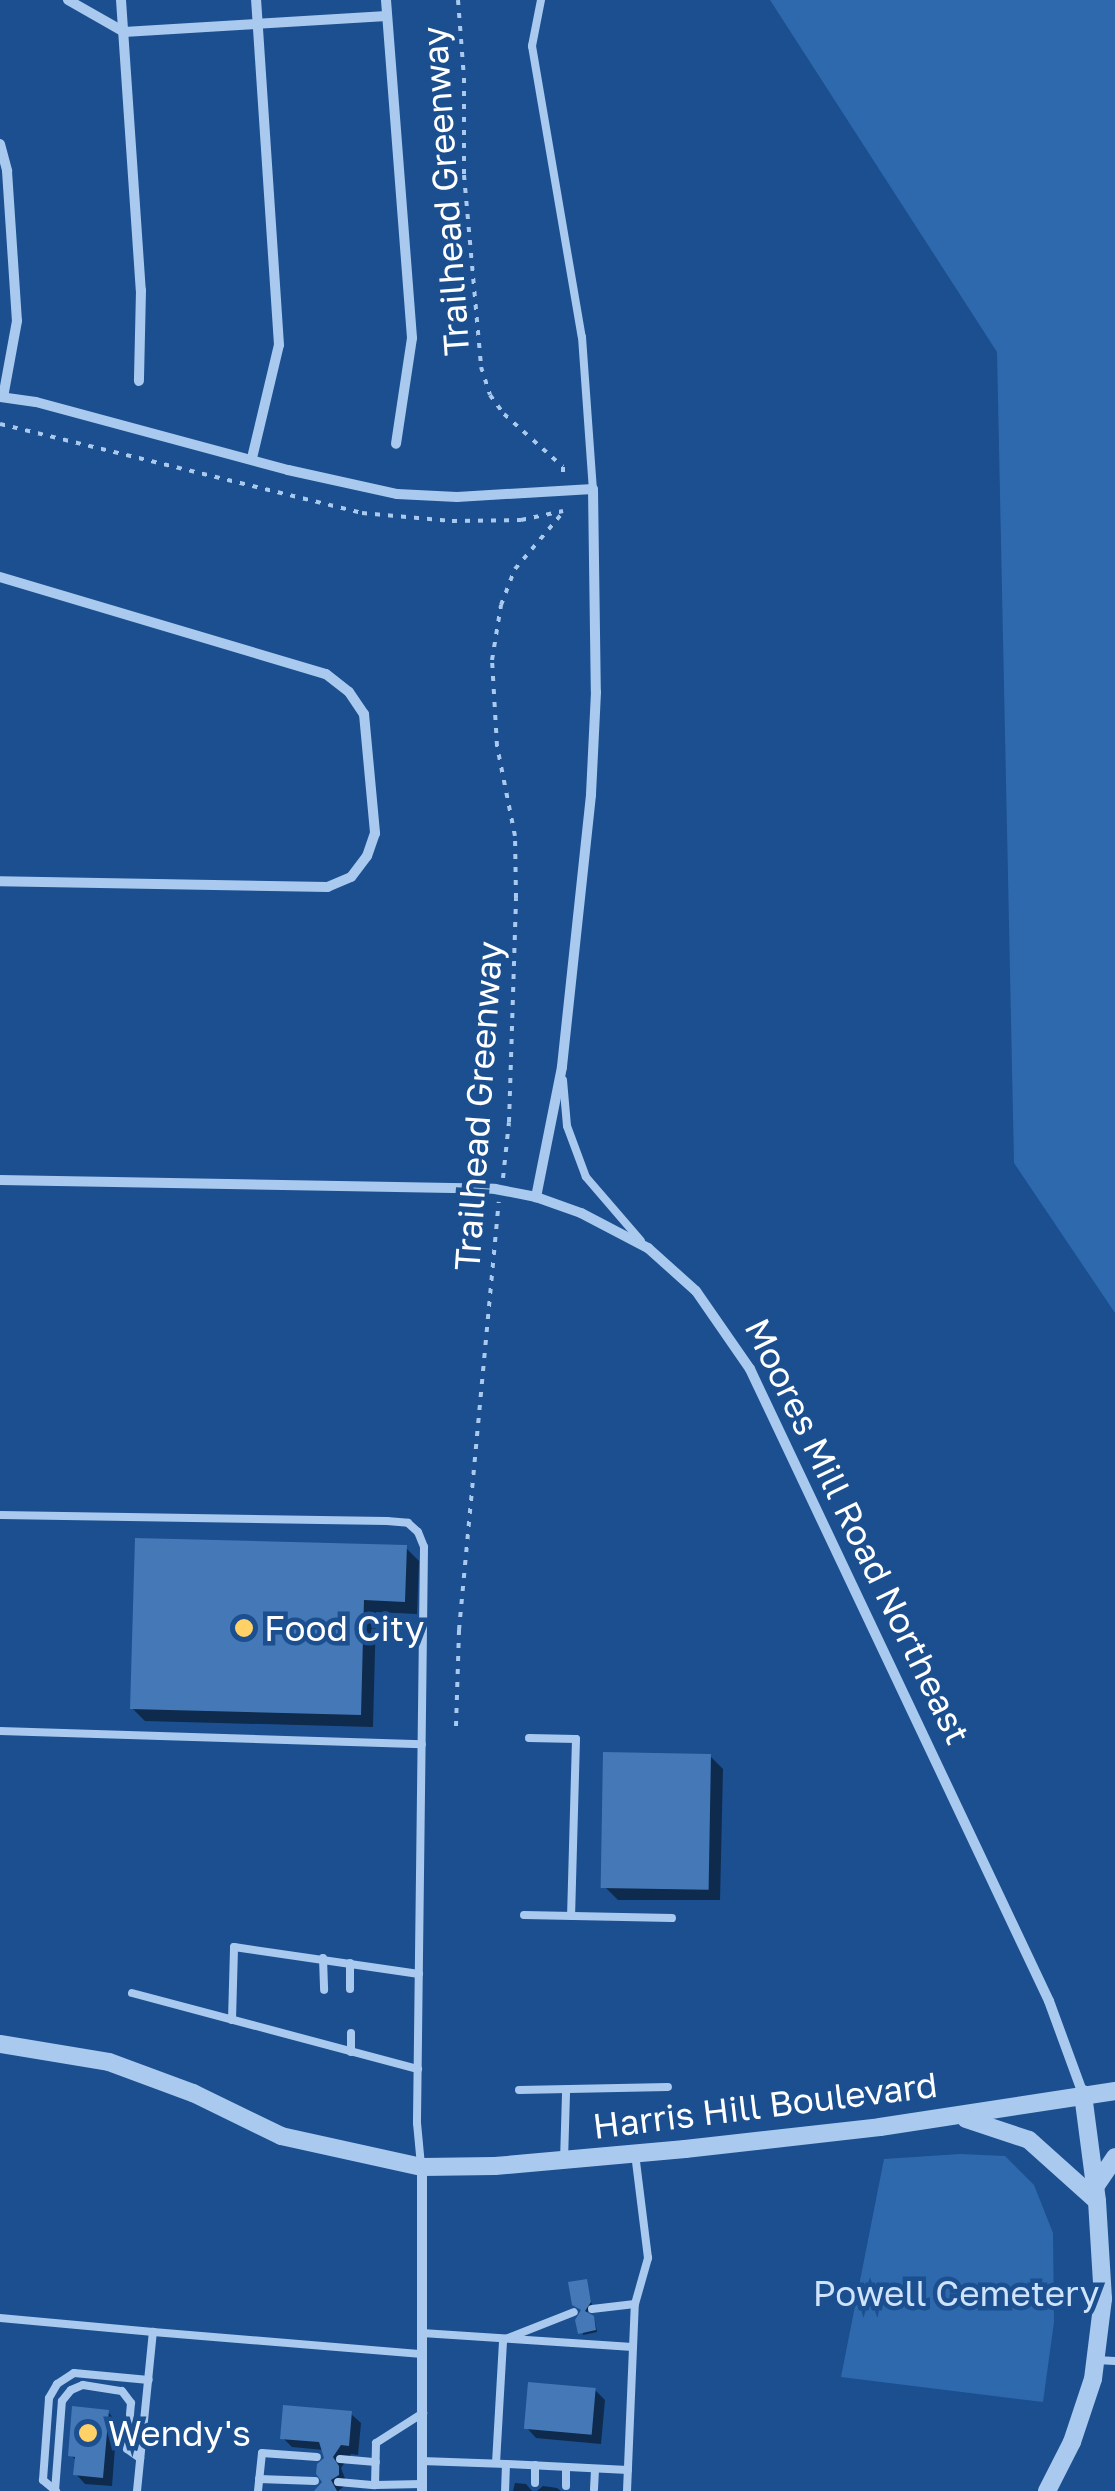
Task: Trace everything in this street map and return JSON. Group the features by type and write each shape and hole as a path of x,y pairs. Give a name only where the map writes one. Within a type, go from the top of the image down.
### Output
{"street":[{"path":"68,0 124,32 387,16"},
{"path":"122,0 141,290 138,381"},
{"path":"252,458 279,344 256,0"},
{"path":"386,0 412,338 396,444"},
{"path":"0,144 6,171 17,321 2,397 396,494 457,496 593,488 596,692 592,778 562,1067 536,1197"},
{"path":"0,577 326,674 349,692 364,714 375,833 367,856 352,877 328,886 0,881"},
{"name":"Moores Mill Road Northeast","path":"0,1180 500,1191 536,1197 581,1213 648,1248 696,1291 750,1369 1049,2001 1083,2094 1096,2194 1105,2360 1048,2491"},
{"name":"Harris Hill Boulevard","path":"0,2044 109,2062 193,2093 281,2136 422,2167 635,2154 956,2116 1115,2092"},
{"path":"956,2116 1029,2140 1096,2194 1115,2158"},
{"path":"422,2167 422,2487"}],"lane":[{"path":"541,0 532,46 582,337 593,488"},
{"path":"562,1067 567,1126 586,1177 648,1248"},
{"path":"0,1515 408,1523 424,1547 418,2069 422,2167"},
{"path":"0,1731 422,1744"},
{"path":"530,1738 576,1738 571,1916"},
{"path":"524,1915 672,1918"},
{"path":"232,2020 234,1947 419,1974"},
{"path":"324,1958 324,1990"},
{"path":"350,1962 350,1989"},
{"path":"132,1992 418,2069"},
{"path":"324,2033 324,2044"},
{"path":"351,2033 352,2052"},
{"path":"519,2090 668,2087"},
{"path":"564,2160 566,2092"},
{"path":"627,2491 635,2304 648,2258 635,2154"},
{"path":"592,2309 635,2304"},
{"path":"503,2340 574,2312"},
{"path":"0,2318 422,2354"},
{"path":"137,2491 154,2332"},
{"path":"422,2333 633,2346"},
{"path":"503,2340 501,2464 505,2491"},
{"path":"56,2491 43,2480 50,2398 57,2384 74,2373 148,2380"},
{"path":"56,2491 62,2401 71,2390 83,2385 122,2391 131,2403 127,2449 140,2458"},
{"path":"373,2488 376,2443 423,2413"},
{"path":"258,2491 262,2453 317,2457"},
{"path":"340,2459 376,2462"},
{"path":"422,2462 628,2470"},
{"path":"534,2483 535,2465"},
{"path":"566,2467 566,2486"},
{"path":"594,2489 595,2468"},
{"path":"260,2479 315,2481"},
{"path":"338,2482 373,2488 422,2487"}],"path":[{"name":"Trailhead Greenway","path":"458,0 464,78 464,175 481,367 490,395 504,414 563,467"},
{"name":"Trailhead Greenway","path":"456,1726 458,1630 509,1122 515,836 497,746 492,660 500,605 516,569 564,511"}],"green space":[{"path":"770,0 1115,0 1115,1313 1014,1163 997,352"},
{"name":"Powell Cemetery","path":"960,2154 1005,2156 1034,2185 1053,2233 1054,2322 1043,2402 841,2377 884,2159"}],"building":[{"path":"135,1538 407,1545 405,1602 364,1600 361,1715 130,1709"},
{"path":"603,1752 711,1754 709,1890 601,1888"},
{"path":"587,2279 591,2302 585,2311 594,2316 596,2330 578,2334 575,2320 581,2310 572,2305 568,2282"},
{"path":"528,2382 596,2388 592,2435 524,2429"},
{"path":"283,2405 352,2411 349,2446 341,2445 333,2457 339,2466 339,2475 331,2480 337,2491 314,2491 322,2482 316,2474 317,2464 324,2458 319,2442 280,2439"},
{"name":"Wendy's","path":"72,2406 109,2410 103,2478 73,2475 75,2457 68,2456"}],"place":[{"name":"Food City","path":"244,1628"},
{"name":"Wendy's","path":"88,2433"}]}
